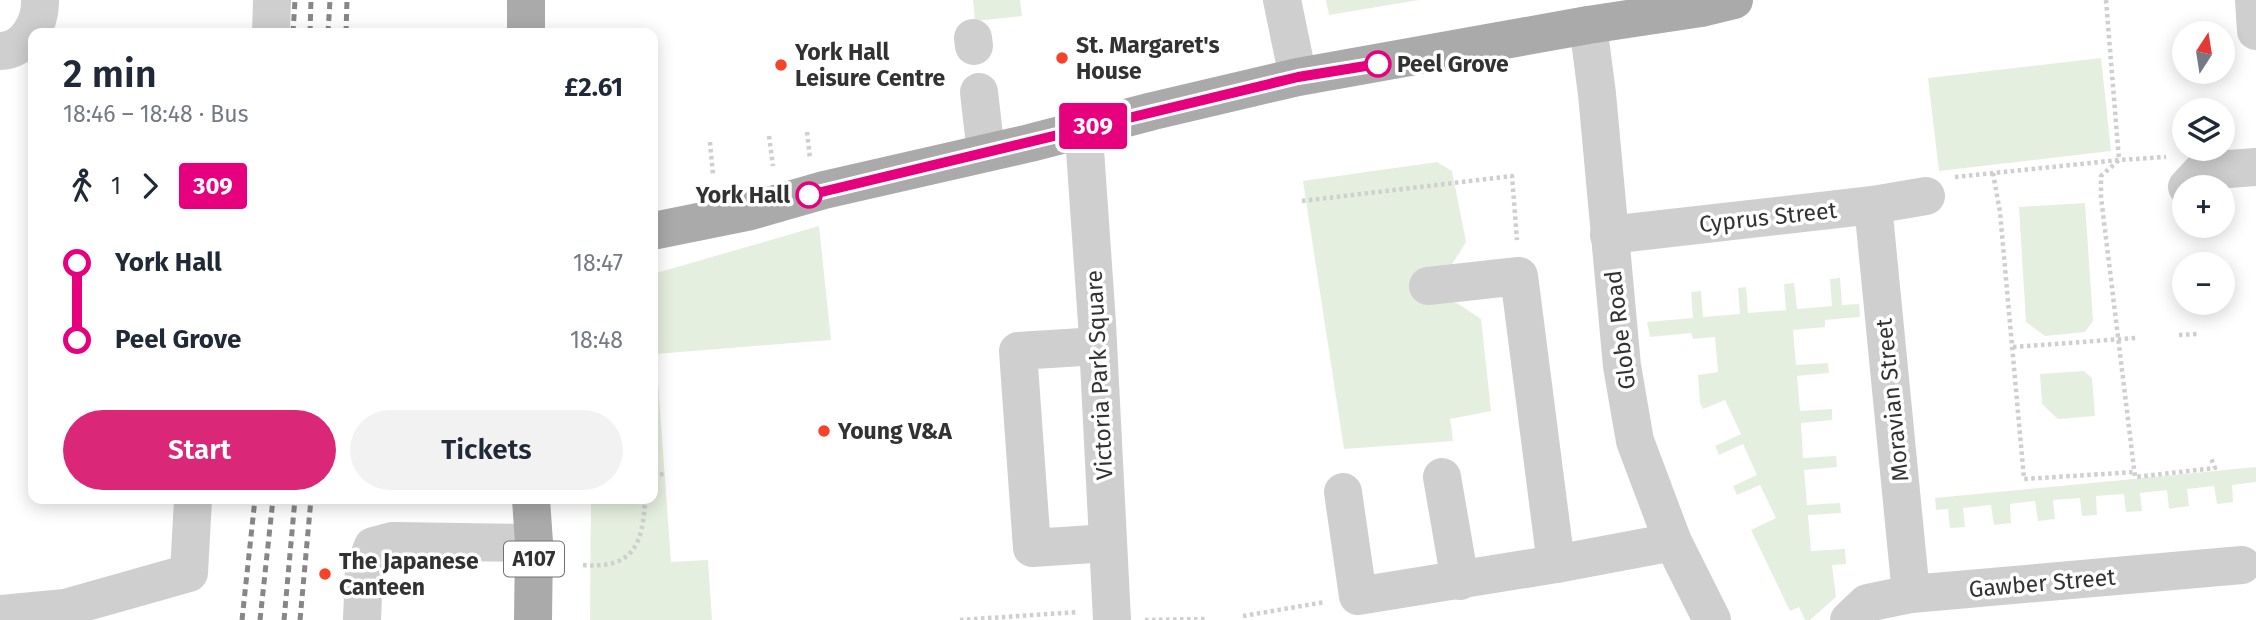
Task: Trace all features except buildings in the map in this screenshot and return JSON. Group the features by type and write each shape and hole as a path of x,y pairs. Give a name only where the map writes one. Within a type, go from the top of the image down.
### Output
{"main road":[{"path":"526,0 526,28"},
{"path":"658,230 747,212 1298,77 1588,25 1701,8 1734,0"},
{"name":"A107","path":"531,504 533,620"}],"street":[{"path":"271,28 272,0"},
{"path":"1282,0 1298,77"},
{"path":"2254,0 2256,31"},
{"name":"Globe Road","path":"1588,25 1597,94 1622,366 1635,441 1673,542 1712,620"},
{"path":"0,51 9,51 22,44 28,32"},
{"path":"979,92 986,153"},
{"name":"Victoria Park Square","path":"1080,130 1085,150 1108,543 1122,616"},
{"path":"2226,175 2256,167"},
{"name":"Cyprus Street","path":"1609,234 1873,205 1926,196"},
{"name":"Moravian Street","path":"1873,205 1911,594"},
{"path":"1427,286 1519,276 1556,564"},
{"path":"1098,345 1018,351 1032,548 1108,543"},
{"path":"1442,477 1460,581"},
{"path":"1343,492 1358,596 1460,581 1673,542"},
{"path":"0,614 65,608 189,573 193,504"},
{"path":"362,620 363,569 373,547 391,541 534,544"},
{"name":"Gawber Street","path":"1849,620 1867,603 1911,594 2242,565"}],"path":[{"path":"2106,0 2119,160"},
{"path":"807,132 809,148"},
{"path":"769,136 773,166"},
{"path":"710,142 713,175"},
{"path":"1926,196 1948,178 2119,160 2185,156 2188,175"},
{"path":"2119,160 2101,176 2101,197 2135,477 2216,468 2210,456"},
{"path":"1993,173 2000,212 2024,479 2136,472"},
{"path":"1302,201 1512,176 1519,276"},
{"path":"2179,335 2197,334"},
{"path":"2013,347 2136,338"},
{"path":"658,475 665,474"},
{"path":"583,565 609,566 621,562 629,555 638,539 645,504"},
{"path":"1242,616 1358,596"},
{"path":"960,620 1122,616 1205,618"}],"green space":[{"path":"973,0 1020,0 1022,16 975,21"},
{"path":"1326,0 1419,0 1329,15"},
{"path":"2101,58 2111,151 1939,171 1928,78"},
{"path":"1437,162 1452,171 1466,242 1451,266 1416,297 1457,303 1481,319 1491,411 1450,419 1453,441 1344,449 1303,181"},
{"path":"2085,203 2093,321 2085,332 2045,336 2026,322 2019,207"},
{"path":"819,226 831,340 658,354 658,273"},
{"path":"1840,278 1842,305 1859,304 1860,317 1825,320 1825,327 1793,330 1796,365 1828,363 1829,373 1797,376 1800,411 1832,409 1832,420 1801,423 1803,458 1836,456 1837,467 1804,470 1807,505 1840,503 1841,513 1808,515 1811,551 1845,549 1846,564 1832,565 1836,597 1810,620 1805,620 1799,607 1790,611 1751,530 1776,518 1760,485 1737,495 1733,486 1757,475 1743,444 1719,455 1715,446 1741,434 1725,400 1703,409 1700,403 1698,375 1718,372 1715,337 1693,339 1691,333 1650,337 1647,322 1693,318 1691,292 1701,291 1703,317 1740,314 1738,288 1746,287 1748,313 1786,310 1784,284 1794,283 1797,309 1832,306 1830,279"},
{"path":"2084,371 2092,378 2095,416 2058,419 2042,404 2040,374"},
{"path":"658,382 671,562 708,560 712,620 590,620 591,504 658,504"},
{"path":"2256,467 2256,482 2232,485 2233,502 2217,504 2214,486 2187,489 2189,506 2169,509 2167,490 2140,493 2142,511 2126,512 2124,494 2096,496 2097,515 2082,516 2080,498 2053,500 2055,519 2038,521 2035,501 2010,504 2011,523 1994,525 1991,505 1963,508 1965,527 1950,528 1948,509 1936,510 1935,498"}],"railway":[{"path":"293,28 295,0"},
{"path":"310,28 311,0"},
{"path":"328,28 330,0"},
{"path":"346,28 347,0"},
{"path":"242,620 254,504"},
{"path":"260,620 272,504"},
{"path":"284,620 295,504"},
{"path":"300,620 311,504"}],"bus line":[{"name":"309","path":"809,195 1298,77 1378,64"}],"place":[{"name":"St. Margaret's House","path":"1062,58"},
{"name":"Peel Grove","path":"1378,64"},
{"name":"York Hall Leisure Centre","path":"781,65"},
{"name":"York Hall","path":"809,195"},
{"name":"Young V&A","path":"824,431"},
{"name":"The Japanese Canteen","path":"325,574"}]}
